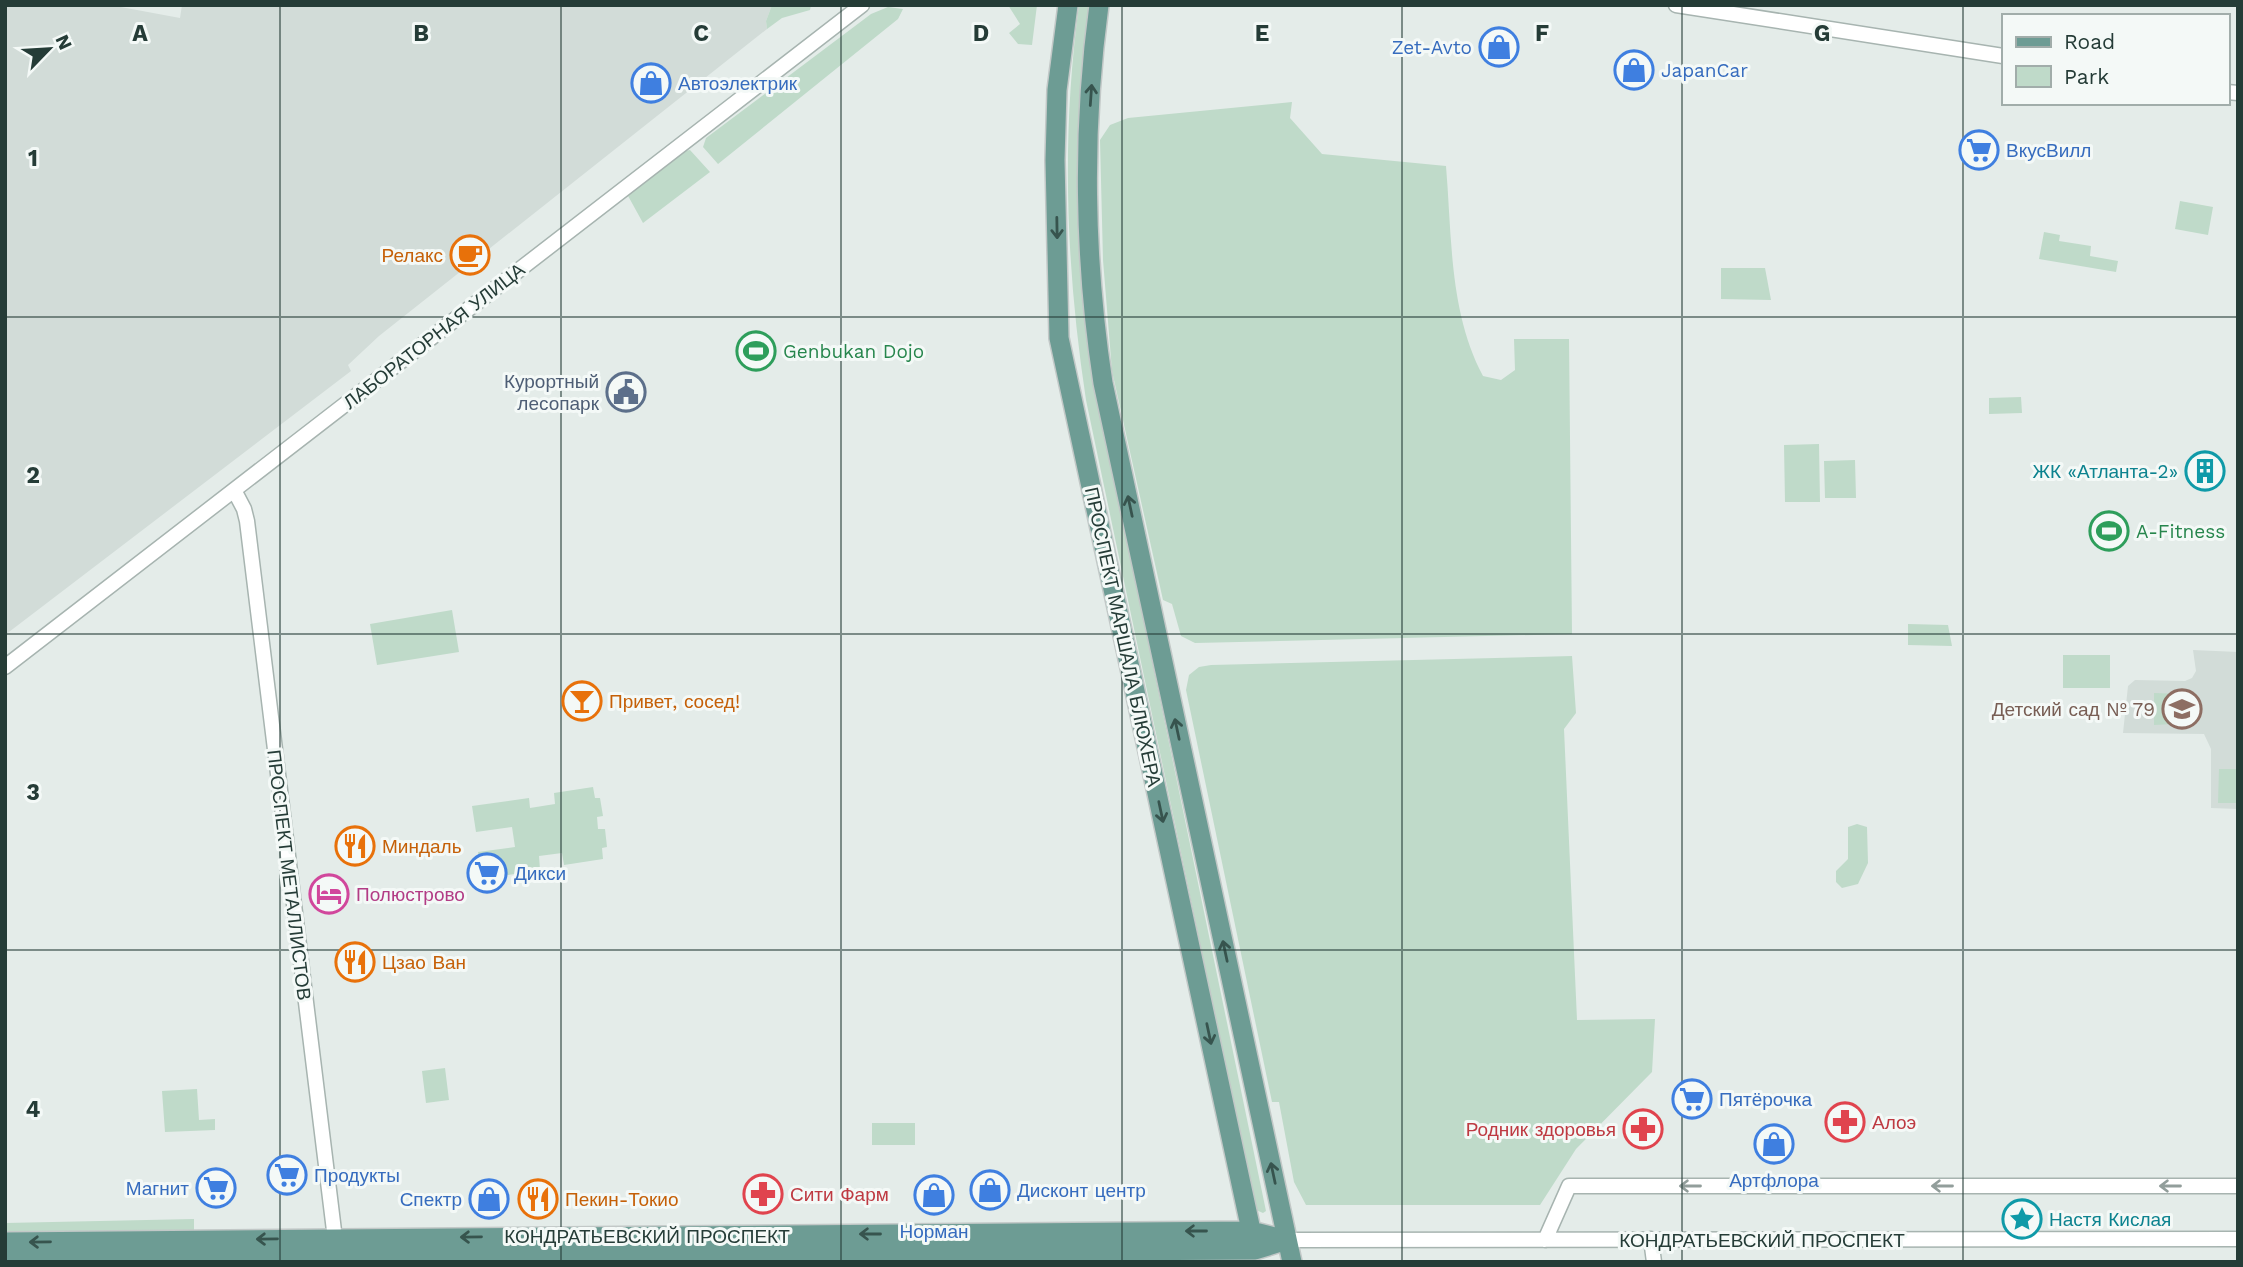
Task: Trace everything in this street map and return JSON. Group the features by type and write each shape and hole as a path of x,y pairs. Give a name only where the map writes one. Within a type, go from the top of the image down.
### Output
{"main road":[{"name":"ПРОСПЕКТ МАРШАЛА БЛЮХЕРА","path":"1068,5 1057,90 1055,160 1059,338 1255,1247"},
{"name":"ПРОСПЕКТ МАРШАЛА БЛЮХЕРА","path":"1099,5 1088,154 1096,338 1103,383 1292,1262"},
{"name":"КОНДРАТЬЕВСКИЙ ПРОСПЕКТ","path":"5,1258 337,1251 1255,1247 1287,1240"},
{"name":"КОНДРАТЬЕВСКИЙ ПРОСПЕКТ","path":"5,1242 337,1251"}],"street":[{"name":"ЛАБОРАТОРНАЯ УЛИЦА","path":"5,667 862,5"},
{"path":"1676,5 2002,56"},
{"name":"ПРОСПЕКТ МЕТАЛЛИСТОВ","path":"234,491 247,521 337,1251"},
{"path":"1545,1240 1569,1186 2238,1186"},
{"name":"КОНДРАТЬЕВСКИЙ ПРОСПЕКТ","path":"1287,1240 2238,1239"},
{"path":"1651,1240 1654,1262"}],"shaded area":[{"path":"5,5 110,5 180,18 182,5 772,5 766,21 767,29 379,336 348,365 351,371 5,635"},
{"name":"Детский сад № 79","path":"2193,650 2238,652 2238,809 2211,808 2211,749 2204,734 2123,733 2128,686 2135,680 2185,681 2192,678 2196,671"}],"green space":[{"path":"772,5 811,5 810,10 782,18 767,29 766,21"},
{"path":"1008,5 1037,5 1032,45 1018,44 1009,33 1020,24"},
{"path":"1079,5 1089,5 1080,88 1077,197 1088,352 1266,1211 1263,1213 1256,1210 1086,400 1074,301 1068,203 1070,104"},
{"path":"888,7 903,9 898,19 718,164 703,147 706,138 871,14"},
{"path":"1292,102 1290,118 1322,154 1446,166 1451,247 1458,300 1472,352 1483,376 1501,380 1515,370 1514,339 1569,339 1572,634 1195,643 1181,636 1172,604 1163,600 1112,371 1103,260 1100,140 1110,125 1128,118"},
{"path":"690,150 710,172 643,223 627,194"},
{"path":"2180,201 2213,207 2208,235 2175,229"},
{"path":"2044,232 2060,235 2059,241 2091,246 2090,256 2118,261 2116,272 2039,259"},
{"path":"1721,268 1765,268 1771,300 1721,299"},
{"path":"2021,397 2022,413 1989,414 1989,398"},
{"path":"1819,444 1820,502 1785,502 1784,445"},
{"path":"1855,460 1856,498 1825,498 1824,461"},
{"path":"452,610 459,652 377,665 370,624"},
{"path":"1908,624 1948,625 1952,646 1908,645"},
{"path":"2063,655 2110,655 2110,688 2063,688"},
{"path":"1572,656 1576,713 1564,729 1577,1020 1655,1019 1652,1072 1576,1149 1540,1205 1306,1205 1294,1182 1279,1102 1272,1102 1186,690 1189,675 1199,667 1211,665"},
{"path":"2154,693 2183,694 2193,707 2193,723 2154,725"},
{"path":"2219,769 2238,769 2238,803 2218,803"},
{"path":"593,787 595,798 600,798 603,816 597,817 598,829 605,829 607,847 602,848 603,859 564,865 562,853 539,856 540,870 482,879 478,852 515,847 512,827 476,832 472,806 529,798 530,808 555,804 554,793"},
{"path":"1857,824 1867,827 1868,863 1858,884 1842,888 1836,882 1836,871 1848,859 1848,827"},
{"path":"445,1068 449,1100 426,1103 422,1071"},
{"path":"197,1089 199,1120 215,1119 215,1130 165,1132 162,1091"},
{"path":"872,1123 915,1123 915,1145 872,1145"},
{"path":"194,1219 194,1231 5,1235 5,1223"}],"place":[{"name":"Zet-Avto","path":"1499,47"},
{"name":"JapanCar","path":"1634,70"},
{"name":"Автоэлектрик","path":"651,83"},
{"name":"ВкусВилл","path":"1979,150"},
{"name":"Релакс","path":"470,255"},
{"name":"Genbukan Dojo","path":"756,351"},
{"name":"Курортный лесопарк","path":"626,392"},
{"name":"ЖК «Атланта-2»","path":"2205,471"},
{"name":"A-Fitness","path":"2109,531"},
{"name":"Привет, сосед!","path":"582,701"},
{"name":"Детский сад № 79","path":"2182,709"},
{"name":"Миндаль","path":"355,846"},
{"name":"Дикси","path":"487,873"},
{"name":"Полюстрово","path":"329,894"},
{"name":"Цзао Ван","path":"355,962"},
{"name":"Пятёрочка","path":"1692,1099"},
{"name":"Алоэ","path":"1845,1122"},
{"name":"Родник здоровья","path":"1643,1129"},
{"name":"Артфлора","path":"1774,1144"},
{"name":"Продукты","path":"287,1175"},
{"name":"Магнит","path":"216,1188"},
{"name":"Дисконт центр","path":"990,1190"},
{"name":"Сити Фарм","path":"763,1194"},
{"name":"Норман","path":"934,1195"},
{"name":"Спектр","path":"489,1199"},
{"name":"Пекин-Токио","path":"538,1199"},
{"name":"Настя Кислая","path":"2022,1219"}]}
